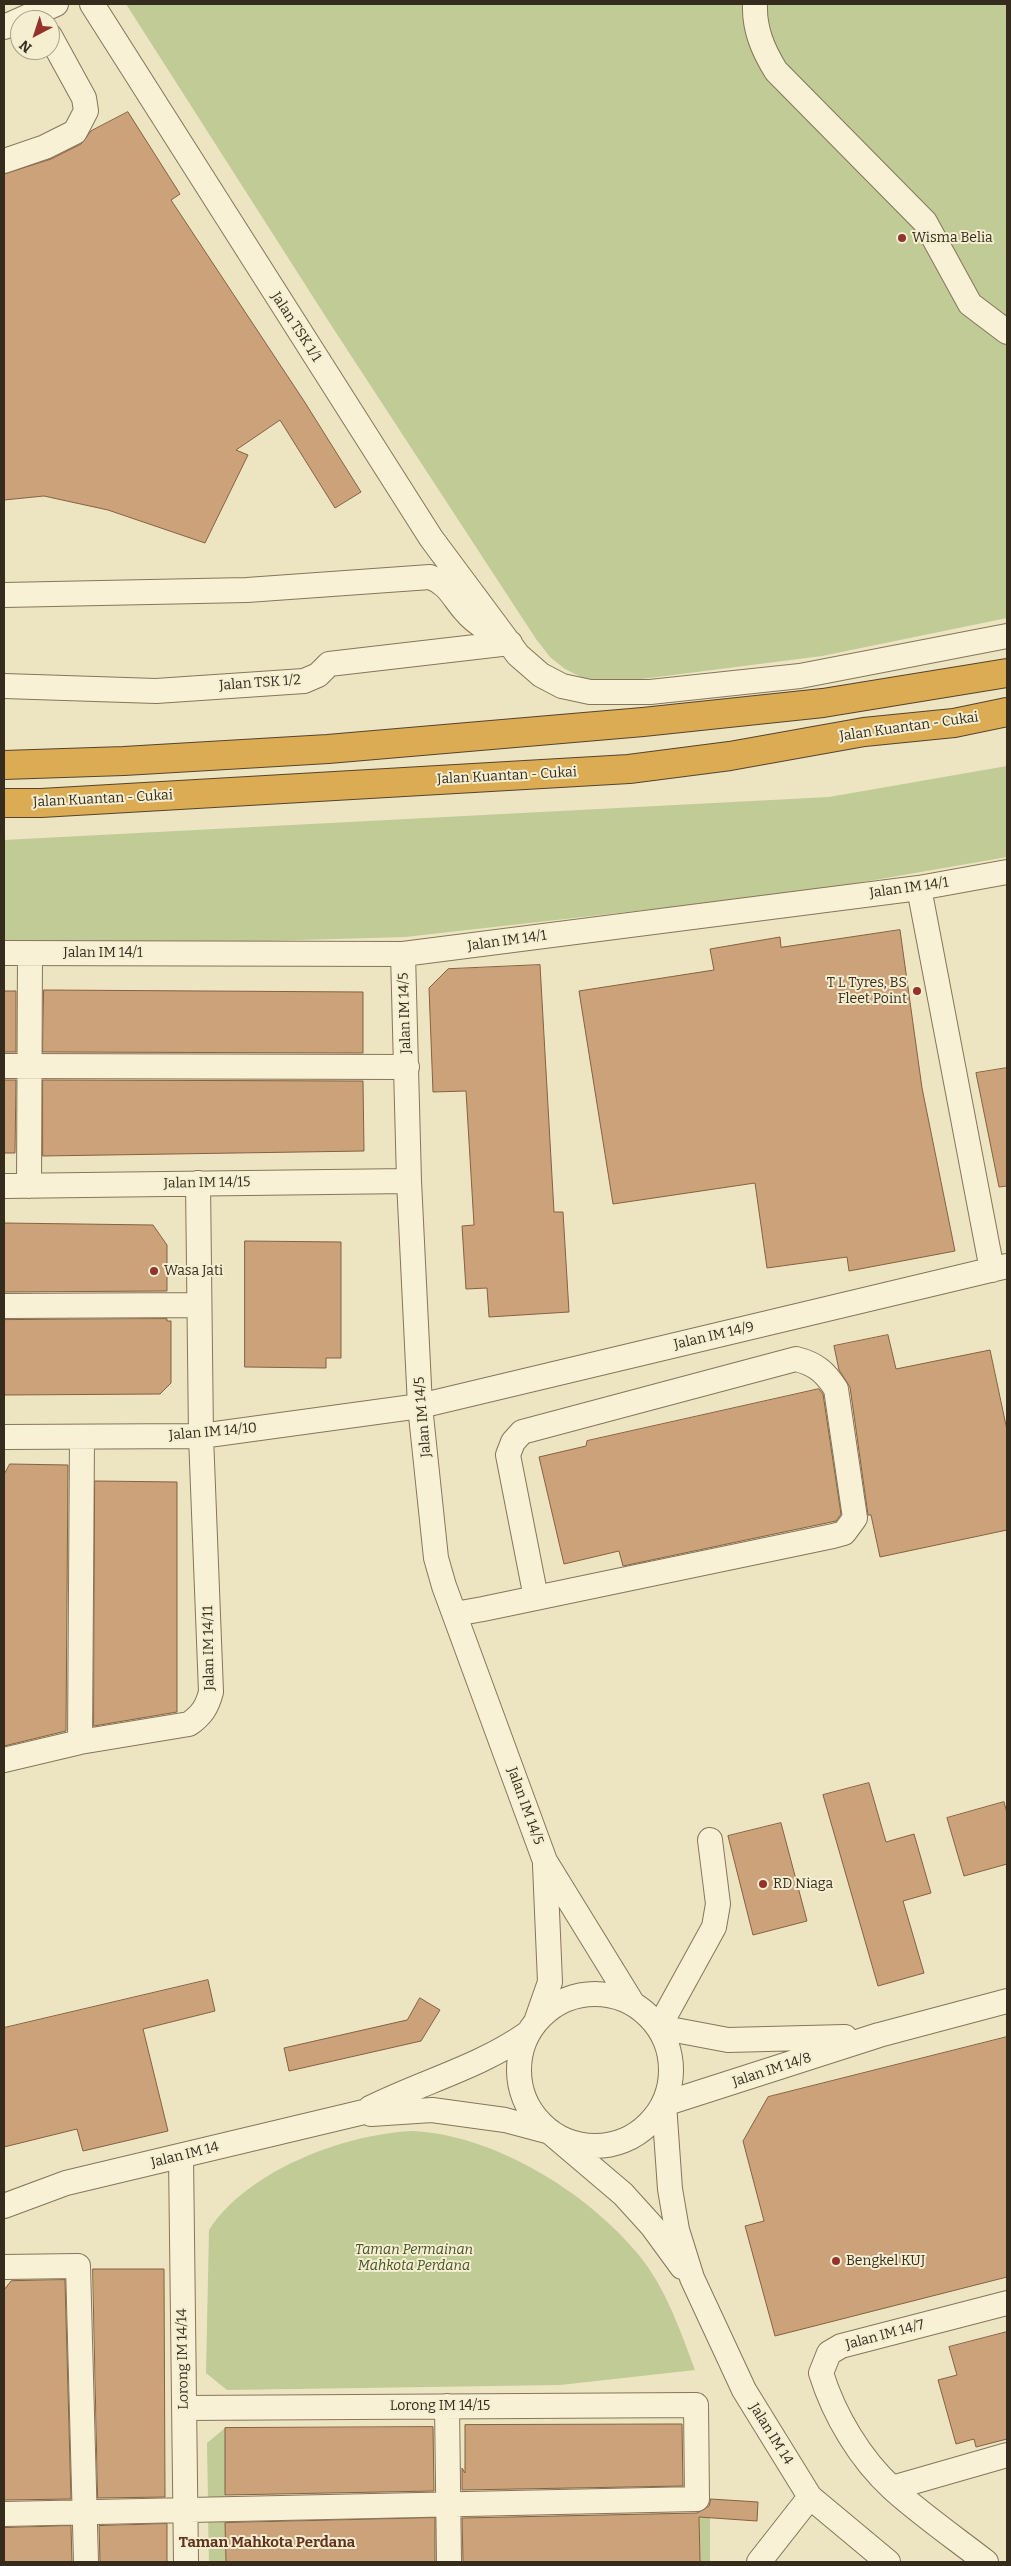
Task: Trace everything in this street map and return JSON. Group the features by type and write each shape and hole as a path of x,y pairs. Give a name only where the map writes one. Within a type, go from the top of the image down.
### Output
{"highway":[{"path":"4,765 124,761 328,749 643,722 823,703 1007,673"},
{"name":"Jalan Kuantan - Cukai","path":"4,803 71,802 629,769 730,756 864,732 954,723 1007,712"}],"street":[{"name":"Jalan TSK 1/1","path":"92,4 431,538 510,643"},
{"path":"759,9 763,49 776,71 925,222 970,304 1007,332"},
{"path":"4,161 45,147 75,132 86,111 84,98 60,54"},
{"path":"4,595 247,590 430,577 449,588 465,612 477,623 510,643 518,655 542,675 562,686 590,692 618,693 800,676 1007,636"},
{"name":"Jalan TSK 1/2","path":"4,686 156,691 304,681 318,675 329,664 510,643"},
{"name":"Jalan IM 14/1","path":"4,953 403,954 919,888 1007,872"},
{"path":"919,888 999,1268"},
{"path":"29,1186 30,953"},
{"name":"Jalan IM 14/5","path":"403,954 409,1181 420,1406 436,1558 444,1586 545,1861"},
{"path":"4,1066 407,1066"},
{"name":"Jalan IM 14/15","path":"4,1186 409,1181"},
{"name":"Jalan IM 14/11","path":"4,1760 80,1742 189,1724 200,1717 207,1706 211,1692 201,1436 198,1183"},
{"name":"Jalan IM 14/9","path":"420,1406 999,1268"},
{"path":"4,1306 199,1305"},
{"path":"455,1614 536,1598 844,1533 855,1518 836,1389 826,1373 812,1363 796,1359 522,1432 513,1442 508,1454 536,1598"},
{"name":"Jalan IM 14/10","path":"4,1437 201,1436 420,1406"},
{"path":"80,1742 82,1437"},
{"path":"658,2027 714,1927 718,1904 710,1840"},
{"path":"545,1861 632,2004"},
{"path":"545,1861 548,1895 550,1982 533,2026 522,2047 519,2063 521,2086 529,2108 538,2121 623,2194 652,2226 692,2278"},
{"path":"599,1994 616,1997 632,2004 647,2014 658,2027 667,2043 672,2060 672,2078 664,2104 654,2120 640,2133 622,2142 604,2146 584,2146 566,2141 550,2132 475,2115 432,2110 371,2114 368,2111 370,2108 406,2090 487,2058 533,2026 565,2000 582,1995 599,1994"},
{"name":"Jalan IM 14/8","path":"664,2104 879,2035 1007,2001"},
{"name":"Jalan IM 14/8","path":"658,2027 728,2040 801,2040 879,2035"},
{"path":"664,2104 670,2189 678,2230 692,2278"},
{"name":"Jalan IM 14","path":"4,2206 66,2184 368,2111"},
{"name":"Lorong IM 14/14","path":"182,2156 186,2562"},
{"path":"4,2268 78,2266 86,2562"},
{"name":"Jalan IM 14","path":"692,2278 744,2390 810,2496 888,2562"},
{"name":"Jalan IM 14/7","path":"986,2562 892,2488 870,2463 848,2432 825,2388 820,2373 829,2353 841,2346 1007,2303"},
{"name":"Lorong IM 14/15","path":"184,2408 696,2405 697,2499 448,2503"},
{"path":"447,2406 449,2562"},
{"path":"892,2488 1007,2455"},
{"path":"759,2562 810,2496"},
{"path":"4,2514 448,2503"}],"green space":[{"path":"126,4 1007,4 1007,618 822,656 618,682 583,678 565,669 550,657 536,639 331,325"},
{"path":"1007,766 1007,857 805,892 405,937 90,946 4,945 4,840 829,797"},
{"name":"Taman Permainan Mahkota Perdana","path":"411,2131 442,2135 474,2143 505,2155 536,2170 593,2209 638,2254 657,2281 684,2340 695,2370 560,2385 227,2390 206,2373 209,2230 226,2209 247,2190 271,2174 298,2160 356,2140"},
{"path":"225,2428 225,2499 208,2499 207,2443"},
{"path":"699,2514 710,2514 710,2562 700,2562"},
{"path":"225,2515 226,2562 209,2562 208,2516"}],"building":[{"path":"128,112 180,194 171,200 304,401 361,492 335,508 280,420 236,450 248,455 205,543 108,510 44,496 4,500 4,174 51,159 81,144 91,131"},
{"path":"900,930 922,1088 955,1251 849,1271 847,1257 767,1268 755,1183 613,1204 579,991 714,970 710,949 780,937 781,947"},
{"path":"540,965 554,1212 563,1212 569,1312 489,1317 487,1288 466,1289 462,1226 474,1225 466,1091 433,1092 429,988 448,969"},
{"path":"44,990 363,992 363,1053 43,1052"},
{"path":"4,991 16,991 16,1052 4,1052"},
{"path":"1007,1068 1007,1186 999,1187 976,1073"},
{"path":"4,1080 16,1080 15,1153 4,1153"},
{"path":"43,1080 363,1081 364,1151 43,1156"},
{"path":"4,1223 153,1225 167,1245 167,1291 4,1292"},
{"path":"245,1241 341,1242 341,1358 326,1358 326,1368 245,1367"},
{"path":"167,1319 167,1321 171,1321 171,1383 160,1394 4,1395 4,1320"},
{"path":"888,1335 896,1369 990,1350 1007,1430 1007,1530 880,1557 871,1515 868,1515 850,1387 839,1370 834,1346"},
{"path":"819,1389 823,1394 841,1514 836,1521 623,1566 619,1551 564,1564 539,1457 586,1446 587,1441"},
{"path":"10,1464 68,1465 66,1731 4,1746 4,1475"},
{"path":"95,1481 177,1482 177,1712 94,1726"},
{"path":"869,1783 886,1842 914,1834 931,1893 903,1901 924,1973 878,1986 823,1795"},
{"path":"1004,1802 1007,1813 1007,1864 964,1876 947,1818"},
{"path":"781,1823 807,1921 753,1935 728,1836"},
{"path":"208,1980 215,2011 143,2029 168,2131 83,2151 77,2129 4,2147 4,2028"},
{"path":"420,1998 440,2010 421,2041 289,2071 284,2048 407,2020"},
{"path":"1007,2037 1007,2277 775,2336 745,2226 764,2221 743,2141 768,2097"},
{"path":"93,2269 164,2269 165,2497 98,2498"},
{"path":"65,2280 71,2499 4,2500 4,2290 11,2281"},
{"path":"1007,2332 1007,2439 976,2447 974,2439 956,2444 938,2380 957,2375 949,2347"},
{"path":"682,2424 683,2486 462,2490 462,2468 465,2473 465,2425"},
{"path":"433,2427 434,2491 225,2495 225,2428"},
{"path":"711,2499 758,2502 757,2521 699,2517 700,2562 463,2562 462,2518 697,2513 709,2506"},
{"path":"435,2518 435,2562 226,2562 225,2523"},
{"path":"167,2524 167,2562 100,2562 99,2526"},
{"path":"71,2526 72,2562 4,2562 4,2528"}],"place":[{"name":"Wisma Belia","path":"902,238"},
{"name":"T L Tyres, BS Fleet Point","path":"917,991"},
{"name":"Wasa Jati","path":"154,1271"},
{"name":"RD Niaga","path":"763,1884"},
{"name":"Bengkel KUJ","path":"836,2261"}],"district":[{"name":"Taman Mahkota Perdana","path":"267,2543"}]}
